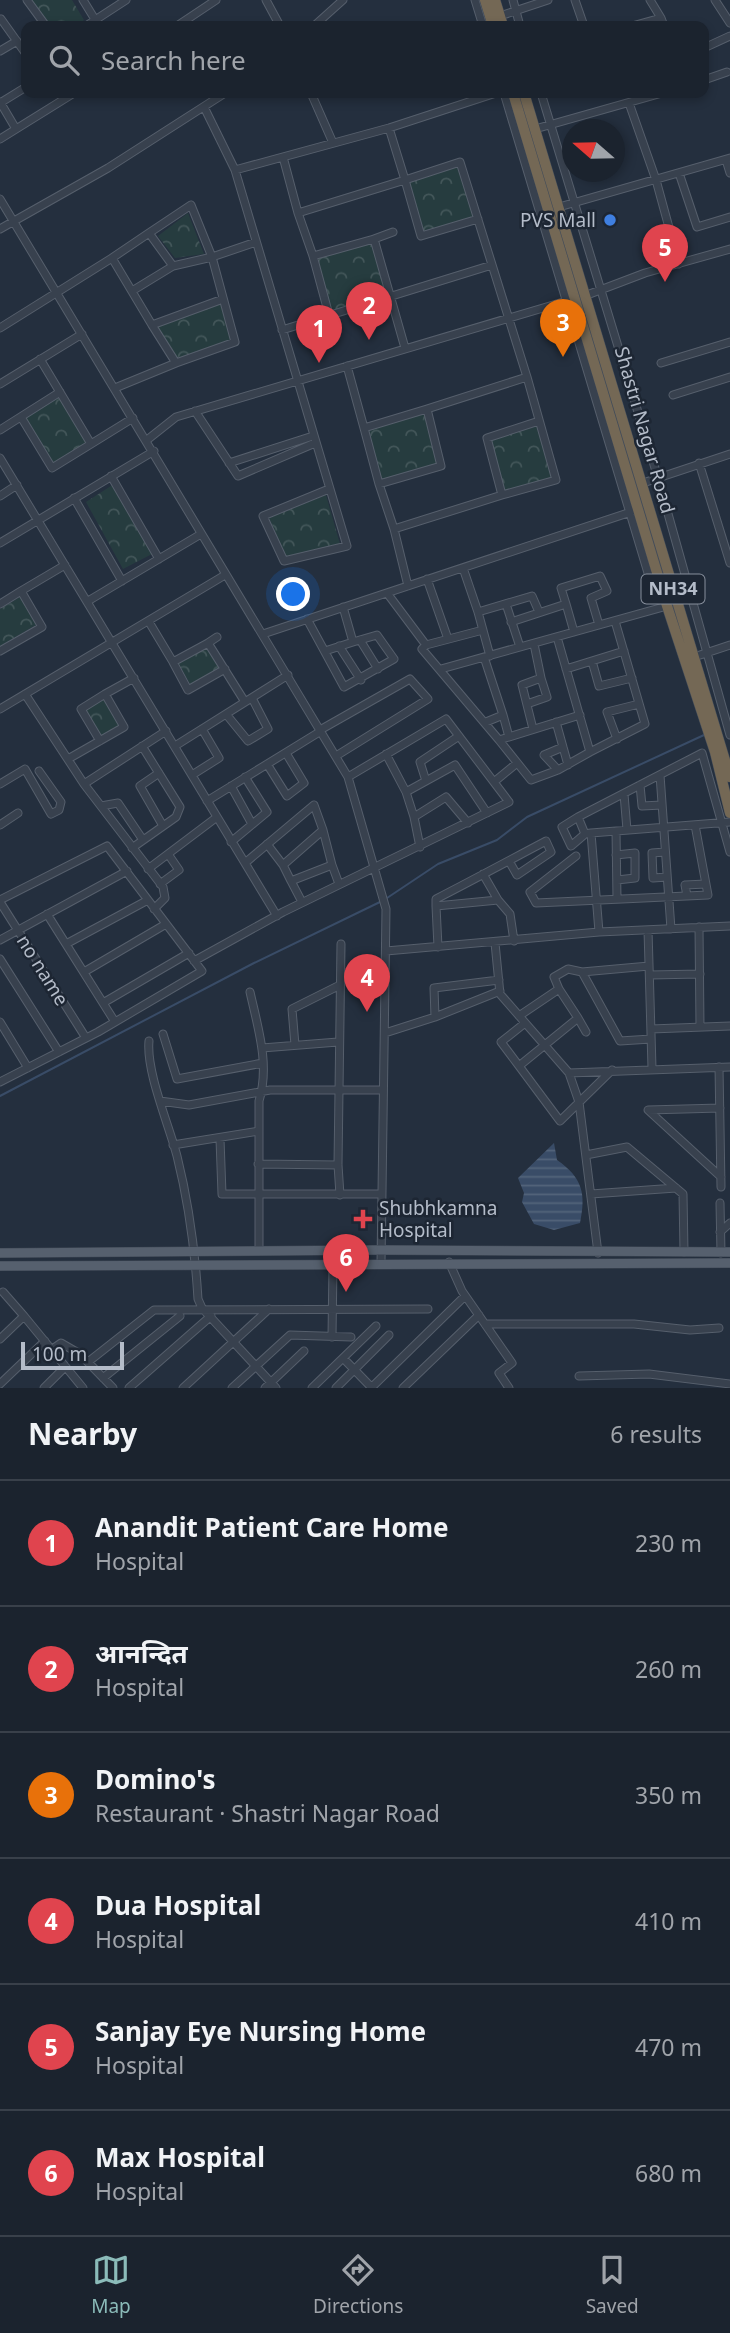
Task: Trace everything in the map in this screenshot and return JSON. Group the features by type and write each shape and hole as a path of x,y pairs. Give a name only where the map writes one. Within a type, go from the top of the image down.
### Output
{"highway":[{"path":"485,0 491,21"},
{"path":"495,0 502,21"},
{"name":"NH34","path":"515,98 554,209 571,300 631,488 634,511 667,606 689,659"},
{"name":"Shastri Nagar Road","path":"526,98 554,209 587,295 643,483 689,659 730,777"},
{"path":"571,300 587,295"},
{"path":"631,488 643,483"},
{"name":"NH34","path":"719,750 730,813"}],"main road":[{"path":"0,1253 381,1250 449,1257 730,1263"},
{"path":"0,1266 333,1264 449,1257 726,1252"}],"street":[{"path":"27,0 42,21"},
{"path":"83,0 96,21"},
{"path":"100,21 126,0"},
{"path":"183,21 206,3 216,0"},
{"path":"266,0 277,21"},
{"path":"320,21 343,0"},
{"path":"475,0 481,21"},
{"path":"513,0 519,21"},
{"path":"502,21 516,10 548,0"},
{"path":"575,0 582,21"},
{"path":"650,0 661,21"},
{"path":"715,0 730,23"},
{"path":"0,18 21,47"},
{"path":"709,46 730,36"},
{"path":"0,51 17,41"},
{"path":"709,78 727,72"},
{"path":"16,129 0,103 21,91"},
{"path":"0,139 66,98"},
{"path":"0,229 108,167 218,98"},
{"path":"313,98 333,143"},
{"path":"236,170 389,128 481,98"},
{"path":"263,634 634,511 571,300 506,98"},
{"path":"543,98 658,478 728,728"},
{"path":"535,129 646,98"},
{"path":"629,103 656,180 679,264"},
{"path":"204,107 236,170 346,546 284,561 263,516 329,489"},
{"path":"389,128 421,236 478,219"},
{"path":"284,157 298,214 329,315"},
{"path":"554,209 728,159 730,173"},
{"path":"298,214 460,162 527,377 556,480 394,529"},
{"path":"679,173 697,227 730,218"},
{"path":"0,199 348,776 376,865 386,909 381,1263"},
{"path":"0,328 191,205 212,257 235,342 115,388"},
{"path":"313,256 393,232"},
{"path":"149,233 173,266"},
{"path":"374,239 405,348"},
{"path":"132,291 173,266 212,257 256,242"},
{"path":"587,295 730,249"},
{"path":"111,258 176,363"},
{"path":"282,330 492,265"},
{"path":"152,325 223,299"},
{"path":"147,440 176,417 571,300"},
{"path":"0,384 82,334"},
{"path":"661,363 730,342"},
{"path":"40,359 91,444"},
{"path":"347,366 408,586"},
{"path":"364,428 527,377"},
{"path":"673,395 730,377"},
{"path":"0,430 60,392"},
{"path":"379,484 441,466 428,409"},
{"path":"195,411 238,476 314,440"},
{"path":"21,417 52,468 134,418"},
{"path":"502,495 486,438 539,421"},
{"path":"229,463 314,440"},
{"path":"0,543 154,451"},
{"path":"643,483 730,454"},
{"path":"0,458 277,916"},
{"path":"699,463 730,564"},
{"path":"111,476 159,559"},
{"path":"0,496 17,485"},
{"path":"74,498 122,581"},
{"path":"88,601 201,534"},
{"path":"0,604 65,565"},
{"path":"463,568 483,630 487,657 509,737"},
{"path":"0,709 114,644 225,575"},
{"path":"574,632 561,588 600,576 607,591 591,597"},
{"path":"427,579 449,639"},
{"path":"586,581 599,625"},
{"path":"0,651 41,627 21,591"},
{"path":"387,593 426,645"},
{"path":"478,612 532,596 539,612"},
{"path":"506,604 520,648"},
{"path":"511,622 566,604"},
{"path":"441,670 667,606"},
{"path":"343,607 357,641 378,669"},
{"path":"307,619 345,687 394,659 377,635 325,651"},
{"path":"483,630 426,645 422,649 486,722 531,780 558,770 645,724 615,621"},
{"path":"149,622 188,690 225,669"},
{"path":"173,662 217,637"},
{"path":"556,637 590,752"},
{"path":"208,643 268,729 248,741 226,714"},
{"path":"527,704 547,698 534,644"},
{"path":"689,659 730,645"},
{"path":"339,646 361,680"},
{"path":"566,669 624,651"},
{"path":"592,661 599,686 632,678"},
{"path":"175,746 288,676"},
{"path":"100,741 81,709 134,678"},
{"path":"533,729 522,685 541,678"},
{"path":"207,801 410,679 428,699 335,755"},
{"path":"25,694 84,784 160,884 165,898 154,909"},
{"path":"68,759 124,727 105,694"},
{"path":"617,738 607,712 639,704"},
{"path":"486,722 503,715"},
{"path":"499,740 580,715"},
{"path":"194,961 302,902 509,802 446,719 348,776"},
{"path":"556,722 568,765"},
{"path":"192,775 219,758 202,729"},
{"path":"84,784 166,731"},
{"path":"426,781 420,762 459,736"},
{"path":"132,848 176,817 180,807 142,746"},
{"path":"558,770 544,755 563,747"},
{"path":"267,764 287,796 304,783 286,753"},
{"path":"727,823 588,834 571,846 562,827 702,753 727,823 730,852"},
{"path":"386,754 406,792 420,846"},
{"path":"494,782 517,762"},
{"path":"406,792 454,765 487,813"},
{"path":"0,783 24,769 51,814 58,810 61,802 39,771"},
{"path":"159,773 140,786 163,826"},
{"path":"660,775 671,929"},
{"path":"231,842 267,812 245,777"},
{"path":"640,785 642,806 662,805"},
{"path":"231,786 252,824"},
{"path":"624,794 627,830"},
{"path":"414,817 446,797 468,823"},
{"path":"101,806 118,803 143,840"},
{"path":"244,863 314,805 339,884"},
{"path":"0,814 3,824 18,813"},
{"path":"148,869 217,817"},
{"path":"578,817 588,834 599,932"},
{"path":"576,856 530,892 537,903 687,896 685,885 706,884 695,825"},
{"path":"282,865 323,830"},
{"path":"616,831 617,899"},
{"path":"438,947 436,899 547,841 551,852 517,875 509,861"},
{"path":"267,844 302,902"},
{"path":"0,901 107,846 202,971 86,1038 0,1082"},
{"path":"665,852 652,853 653,878 667,877"},
{"path":"616,855 635,853 635,878 617,880"},
{"path":"160,884 178,870 168,854"},
{"path":"291,881 332,865"},
{"path":"0,940 127,871"},
{"path":"483,874 498,900 510,914 514,941"},
{"path":"66,944 148,900"},
{"path":"436,906 498,900"},
{"name":"no name","path":"0,901 86,1038"},
{"path":"47,914 115,1022"},
{"path":"84,972 166,924"},
{"path":"386,951 599,932 730,926"},
{"path":"699,928 700,1027"},
{"path":"648,930 652,1068"},
{"path":"495,943 500,991 569,1073 579,1102 598,1253"},
{"path":"340,1195 338,1042 341,944"},
{"path":"103,1003 188,953"},
{"name":"no name","path":"0,959 59,1052"},
{"path":"586,1032 554,977 568,969 582,972 649,966"},
{"path":"582,972 620,1041 651,1039"},
{"path":"650,975 700,974"},
{"path":"435,1017 434,988 499,981"},
{"path":"295,1045 292,1009 340,985"},
{"path":"519,1016 559,989"},
{"path":"385,1033 435,1017 500,991"},
{"path":"250,992 262,1048 265,1084 259,1131 259,1251"},
{"path":"519,1066 578,1018"},
{"path":"0,1023 28,1068"},
{"path":"525,1023 501,1042 560,1121 612,1070"},
{"path":"651,1029 730,1026"},
{"path":"163,1034 177,1079 263,1063"},
{"path":"149,1041 160,1101 173,1145 196,1253 198,1299 271,1386 304,1351"},
{"path":"262,1048 338,1042"},
{"path":"719,1067 721,1187"},
{"path":"569,1073 730,1067"},
{"path":"160,1101 173,1105 189,1105 262,1092 383,1090"},
{"path":"720,1108 648,1110 721,1177"},
{"path":"173,1145 259,1131"},
{"path":"220,1139 222,1195 381,1194"},
{"path":"586,1155 627,1147 683,1194 684,1252"},
{"path":"258,1164 338,1165"},
{"path":"591,1194 676,1188"},
{"path":"720,1203 720,1232 726,1252"},
{"path":"720,1232 730,1223"},
{"path":"449,1257 466,1296 512,1363 499,1373 509,1388"},
{"path":"332,1336 333,1264"},
{"path":"0,1283 1,1293 24,1316 83,1388"},
{"path":"343,1358 371,1388 466,1296"},
{"path":"88,1362 155,1310 208,1313 269,1309 428,1309"},
{"path":"183,1388 269,1309"},
{"path":"129,1388 208,1313"},
{"path":"403,1388 479,1315"},
{"path":"0,1339 24,1316"},
{"path":"103,1378 180,1316"},
{"path":"485,1324 634,1324 690,1330 719,1328"},
{"path":"312,1388 376,1326"},
{"path":"232,1388 290,1335 351,1337"},
{"path":"336,1388 389,1335"},
{"path":"0,1384 45,1341"},
{"path":"51,1350 61,1343 88,1362 113,1388"},
{"path":"44,1388 64,1368"},
{"path":"579,1376 649,1374 730,1384"}],"green space":[{"path":"31,0 72,0 84,20 83,21 46,21"},
{"path":"457,167 474,217 423,232 409,182"},
{"path":"188,213 204,254 175,258 158,236"},
{"path":"371,243 389,294 332,311 317,259"},
{"path":"221,303 231,341 177,359 157,327"},
{"path":"58,397 87,443 53,465 25,419"},
{"path":"425,412 438,464 382,479 368,430"},
{"path":"538,426 552,479 504,492 491,440"},
{"path":"114,484 152,554 123,569 86,502"},
{"path":"326,495 340,544 286,557 269,518"},
{"path":"20,597 36,625 0,646 0,609"},
{"path":"207,647 219,668 190,684 178,663"},
{"path":"104,699 120,726 100,737 85,710"}],"water":[{"path":"554,1143 557,1160 577,1180 583,1203 580,1223 554,1230 534,1224 522,1202 524,1193 518,1178"}],"waterway":[{"path":"387,898 438,864 497,840 527,817 704,735"},
{"path":"0,1096 254,963 382,901"}],"place":[{"name":"PVS Mall","path":"610,220"},
{"name":"Sanjay Eye Nursing Home","path":"665,282"},
{"name":"आनन्दित","path":"369,340"},
{"name":"Domino's","path":"563,357"},
{"name":"Anandit Patient Care Home","path":"319,363"},
{"name":"Dua Hospital","path":"367,1012"},
{"name":"Shubhkamna Hospital","path":"363,1219"},
{"name":"Max Hospital","path":"346,1292"}]}
